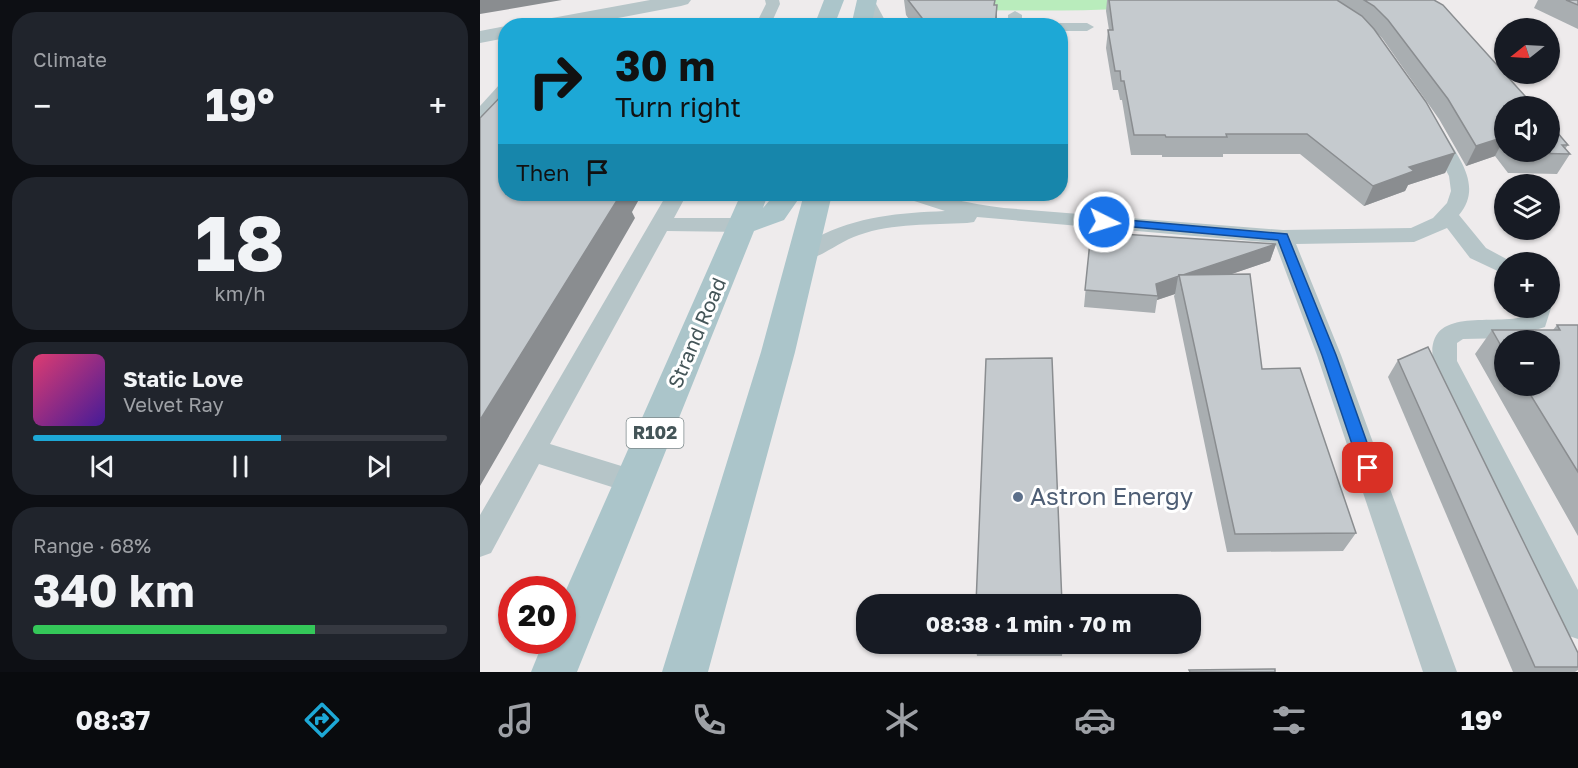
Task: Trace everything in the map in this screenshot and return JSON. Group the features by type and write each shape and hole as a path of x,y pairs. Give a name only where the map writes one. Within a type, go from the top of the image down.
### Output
{"main road":[{"path":"827,18 834,0"},
{"path":"863,18 867,0"},
{"path":"749,209 774,214 783,201"},
{"path":"685,672 778,352 816,201"},
{"name":"Strand Road","path":"554,672 749,209"}],"street":[{"path":"588,18 681,0"},
{"path":"480,37 498,34"}],"lane":[{"path":"766,18 773,4 772,0"},
{"path":"867,0 877,18"},
{"path":"1068,27 1087,27"},
{"path":"480,116 498,96"},
{"path":"933,201 967,208 1015,204 1283,237 1414,235 1440,223 1449,216 1456,206 1461,191 1459,176 1428,120"},
{"path":"480,543 673,201"},
{"path":"804,255 833,237 856,228 1015,204"},
{"path":"661,224 749,209"},
{"path":"1449,216 1478,253 1494,262"},
{"path":"1283,237 1329,355 1440,672"},
{"path":"1537,318 1537,321 1510,330 1460,330 1449,334 1443,341 1442,350 1578,623"},
{"path":"532,450 634,482"}],"green space":[{"path":"934,0 1214,0 1146,7 1043,11 940,10"}],"building":[{"path":"908,0 995,0 994,5 997,5 996,18 922,18"},
{"path":"1109,0 1337,0 1362,16 1374,29 1426,102 1455,153 1409,167 1414,171 1373,186 1307,134 1226,134 1227,137 1134,135 1124,81 1121,81 1120,71 1115,71 1108,30 1113,30"},
{"path":"1364,0 1434,0 1443,5 1494,62 1494,84 1514,84 1525,96 1494,96 1494,140 1476,146 1448,99 1388,20"},
{"path":"1566,0 1578,0 1578,5"},
{"path":"498,99 498,201 617,201 480,420 480,118"},
{"path":"1560,136 1568,145 1562,145 1570,154 1560,154"},
{"path":"1091,232 1276,244 1156,284 1158,296 1085,290"},
{"path":"1250,274 1262,369 1300,368 1356,533 1235,534 1179,275"},
{"path":"1557,325 1578,325 1578,472 1531,396 1560,396 1560,330"},
{"path":"1428,347 1578,653 1578,667 1535,667 1398,360"},
{"path":"1052,358 1062,594 976,594 986,359"},
{"path":"1275,669 1275,672 1190,672 1189,670"}],"place":[{"name":"Astron Energy","path":"1018,497"}],"route":[{"path":"1104,222 1283,237 1329,355 1368,468"}]}
